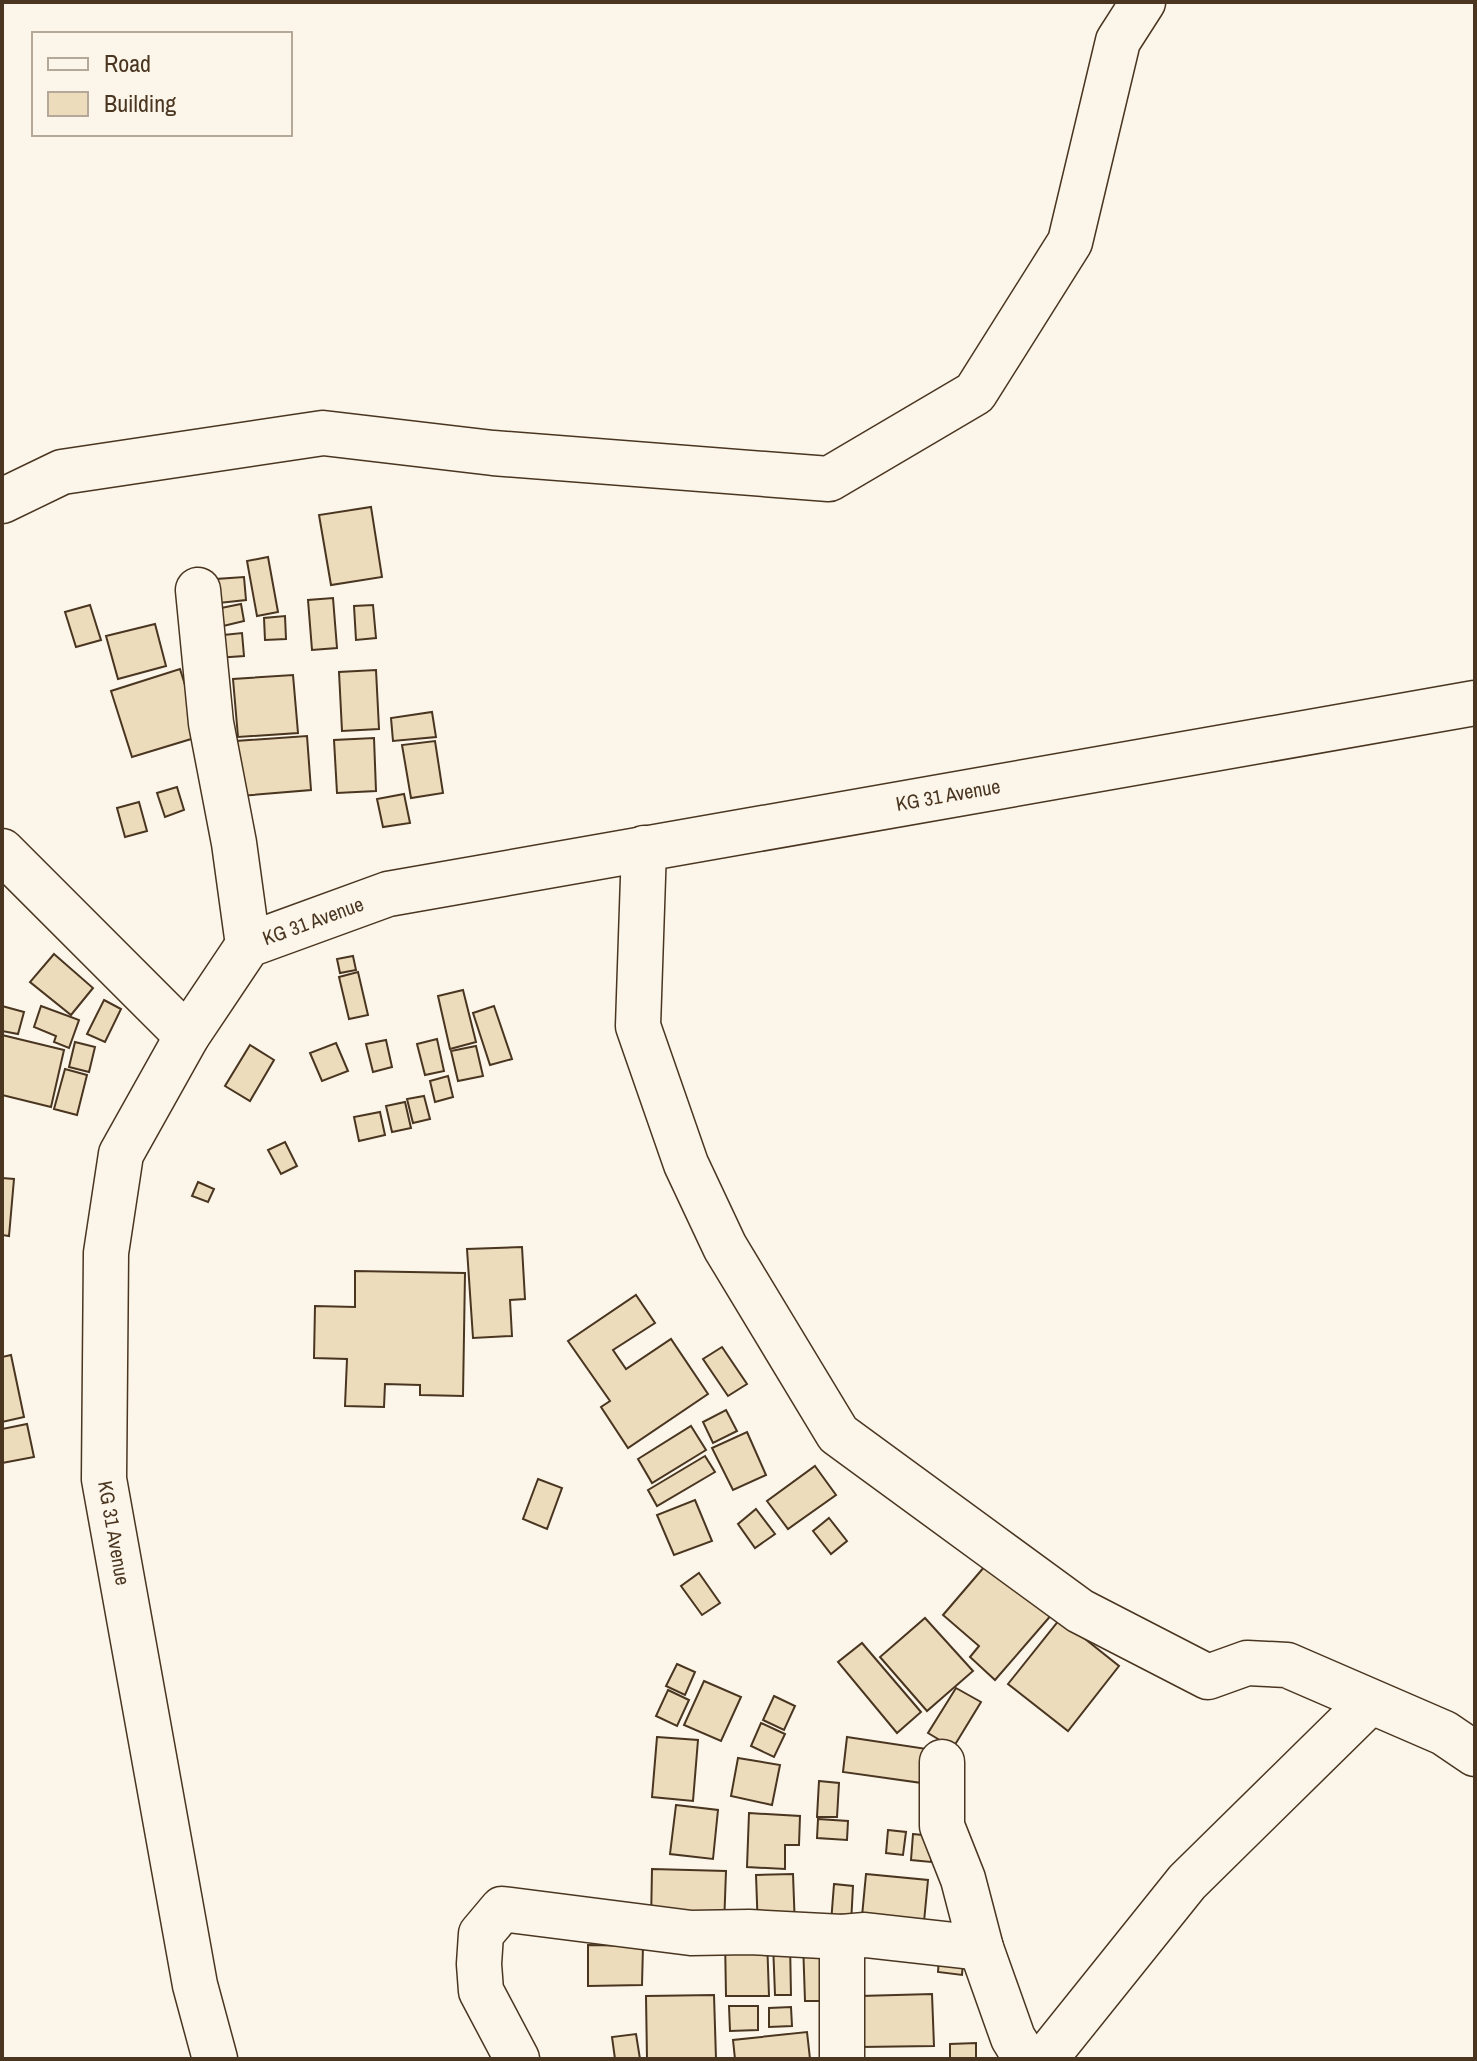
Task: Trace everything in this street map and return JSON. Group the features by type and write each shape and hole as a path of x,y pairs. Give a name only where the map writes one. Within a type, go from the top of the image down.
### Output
{"street":[{"path":"2,501 62,472 323,433 493,453 829,479 975,393 1070,242 1118,41 1143,2"},
{"path":"198,590 211,723 234,843 248,945"},
{"name":"KG 31 Avenue","path":"215,2059 195,1985 104,1479 106,1253 121,1154 187,1036 248,945 388,894 1475,703"},
{"path":"644,848 638,1026 686,1164 719,1233 838,1434 1080,1611 1208,1677 1247,1663 1287,1665 1444,1733 1475,1754"},
{"path":"2,851 187,1036"},
{"path":"1045,2059 1187,1882 1370,1702"},
{"path":"942,1762 942,1826 963,1879 981,1948 1013,2038 1026,2059"},
{"path":"517,2059 481,1991 481,1934 502,1909 691,1933 865,1935 981,1948"},
{"path":"842,1937 842,2059"}],"building":[{"path":"371,507 382,577 331,585 319,515"},
{"path":"268,557 278,612 257,616 247,561"},
{"path":"244,577 246,600 219,603 216,579"},
{"path":"333,598 337,648 312,650 308,600"},
{"path":"241,604 244,621 219,627 216,609"},
{"path":"90,605 101,640 76,647 65,612"},
{"path":"373,605 376,638 356,640 354,606"},
{"path":"285,616 286,639 265,640 264,618"},
{"path":"155,624 166,666 118,679 106,636"},
{"path":"242,633 244,656 216,658 214,636"},
{"path":"180,669 201,736 132,757 111,691"},
{"path":"376,670 379,729 342,731 339,672"},
{"path":"293,675 298,733 238,737 233,679"},
{"path":"432,712 436,737 393,741 391,718"},
{"path":"307,736 311,790 240,796 236,741"},
{"path":"374,738 376,791 337,793 334,740"},
{"path":"435,741 443,793 411,798 402,745"},
{"path":"177,787 184,810 165,817 157,793"},
{"path":"404,794 410,823 383,827 377,799"},
{"path":"139,802 147,831 125,837 117,808"},
{"path":"54,954 93,988 71,1015 30,982"},
{"path":"353,956 356,970 340,973 337,959"},
{"path":"358,972 368,1015 349,1019 339,977"},
{"path":"463,990 476,1042 450,1049 438,996"},
{"path":"104,1000 121,1009 105,1042 87,1034"},
{"path":"2,1006 24,1012 18,1034 2,1031"},
{"path":"41,1006 79,1020 69,1048 54,1042 56,1036 34,1027"},
{"path":"494,1006 512,1059 490,1065 473,1013"},
{"path":"2,1035 64,1050 51,1107 2,1095"},
{"path":"437,1039 444,1071 425,1075 417,1044"},
{"path":"386,1040 392,1067 373,1072 366,1044"},
{"path":"75,1042 95,1047 89,1072 69,1067"},
{"path":"336,1043 348,1071 322,1081 310,1053"},
{"path":"250,1045 274,1060 250,1101 225,1086"},
{"path":"476,1046 483,1076 458,1081 451,1051"},
{"path":"65,1069 87,1075 77,1115 54,1109"},
{"path":"448,1076 453,1097 435,1102 430,1081"},
{"path":"424,1096 430,1119 413,1123 407,1099"},
{"path":"405,1102 411,1128 392,1132 386,1106"},
{"path":"380,1112 385,1135 359,1141 354,1117"},
{"path":"285,1142 297,1166 281,1174 268,1150"},
{"path":"2,1178 14,1179 9,1236 2,1235"},
{"path":"198,1182 214,1189 208,1202 192,1196"},
{"path":"522,1247 525,1299 510,1300 512,1336 473,1338 467,1249"},
{"path":"355,1271 465,1273 463,1396 420,1395 420,1385 385,1384 384,1407 345,1406 347,1359 314,1358 315,1306 355,1307"},
{"path":"636,1295 655,1323 613,1350 626,1369 671,1339 708,1394 628,1448 601,1407 610,1401 568,1341"},
{"path":"722,1347 747,1384 728,1396 703,1359"},
{"path":"11,1355 24,1417 2,1422 2,1357"},
{"path":"726,1410 737,1431 713,1443 703,1422"},
{"path":"27,1424 34,1457 2,1463 2,1429"},
{"path":"691,1426 706,1450 652,1483 638,1459"},
{"path":"747,1432 766,1475 733,1490 712,1448"},
{"path":"705,1456 715,1472 657,1506 648,1490"},
{"path":"815,1466 836,1495 788,1529 767,1501"},
{"path":"538,1479 562,1488 547,1529 523,1519"},
{"path":"695,1500 712,1541 674,1555 657,1515"},
{"path":"756,1509 775,1534 755,1548 738,1524"},
{"path":"829,1518 847,1541 831,1554 813,1531"},
{"path":"991,1559 1053,1613 995,1680 970,1657 979,1646 943,1615"},
{"path":"699,1573 720,1603 702,1615 681,1586"},
{"path":"925,1618 973,1671 927,1711 880,1657"},
{"path":"1060,1619 1119,1666 1068,1731 1008,1684"},
{"path":"862,1643 921,1712 897,1733 838,1662"},
{"path":"677,1664 695,1672 685,1695 666,1686"},
{"path":"704,1681 741,1697 721,1741 684,1725"},
{"path":"956,1688 981,1702 953,1748 928,1733"},
{"path":"668,1690 689,1700 677,1726 656,1716"},
{"path":"774,1696 795,1706 784,1730 763,1720"},
{"path":"761,1723 785,1734 774,1757 751,1746"},
{"path":"657,1737 698,1740 693,1801 652,1797"},
{"path":"847,1737 927,1749 922,1783 843,1772"},
{"path":"738,1758 780,1765 772,1805 731,1796"},
{"path":"819,1781 839,1783 837,1817 817,1817"},
{"path":"676,1805 718,1810 713,1859 670,1854"},
{"path":"749,1813 800,1816 799,1845 785,1845 785,1869 747,1867"},
{"path":"818,1819 848,1821 847,1840 817,1838"},
{"path":"888,1830 906,1832 903,1855 886,1853"},
{"path":"913,1834 932,1836 931,1862 911,1860"},
{"path":"652,1869 726,1871 724,1926 651,1923"},
{"path":"793,1874 795,1928 758,1930 756,1875"},
{"path":"866,1874 928,1880 923,1932 861,1927"},
{"path":"834,1884 853,1886 851,1924 831,1923"},
{"path":"725,1938 767,1938 769,1996 726,1996"},
{"path":"836,1941 837,2001 805,2001 803,1942"},
{"path":"773,1943 790,1943 791,1995 775,1995"},
{"path":"588,1945 643,1946 642,1985 588,1986"},
{"path":"940,1946 964,1949 962,1975 938,1972"},
{"path":"932,1994 934,2046 860,2047 860,1996"},
{"path":"714,1995 716,2059 647,2059 646,1996"},
{"path":"729,2006 758,2006 758,2030 730,2031"},
{"path":"791,2007 792,2026 769,2027 769,2008"},
{"path":"807,2032 810,2059 735,2059 733,2040"},
{"path":"636,2034 640,2059 615,2059 612,2037"},
{"path":"976,2043 976,2059 950,2059 950,2044"}]}
